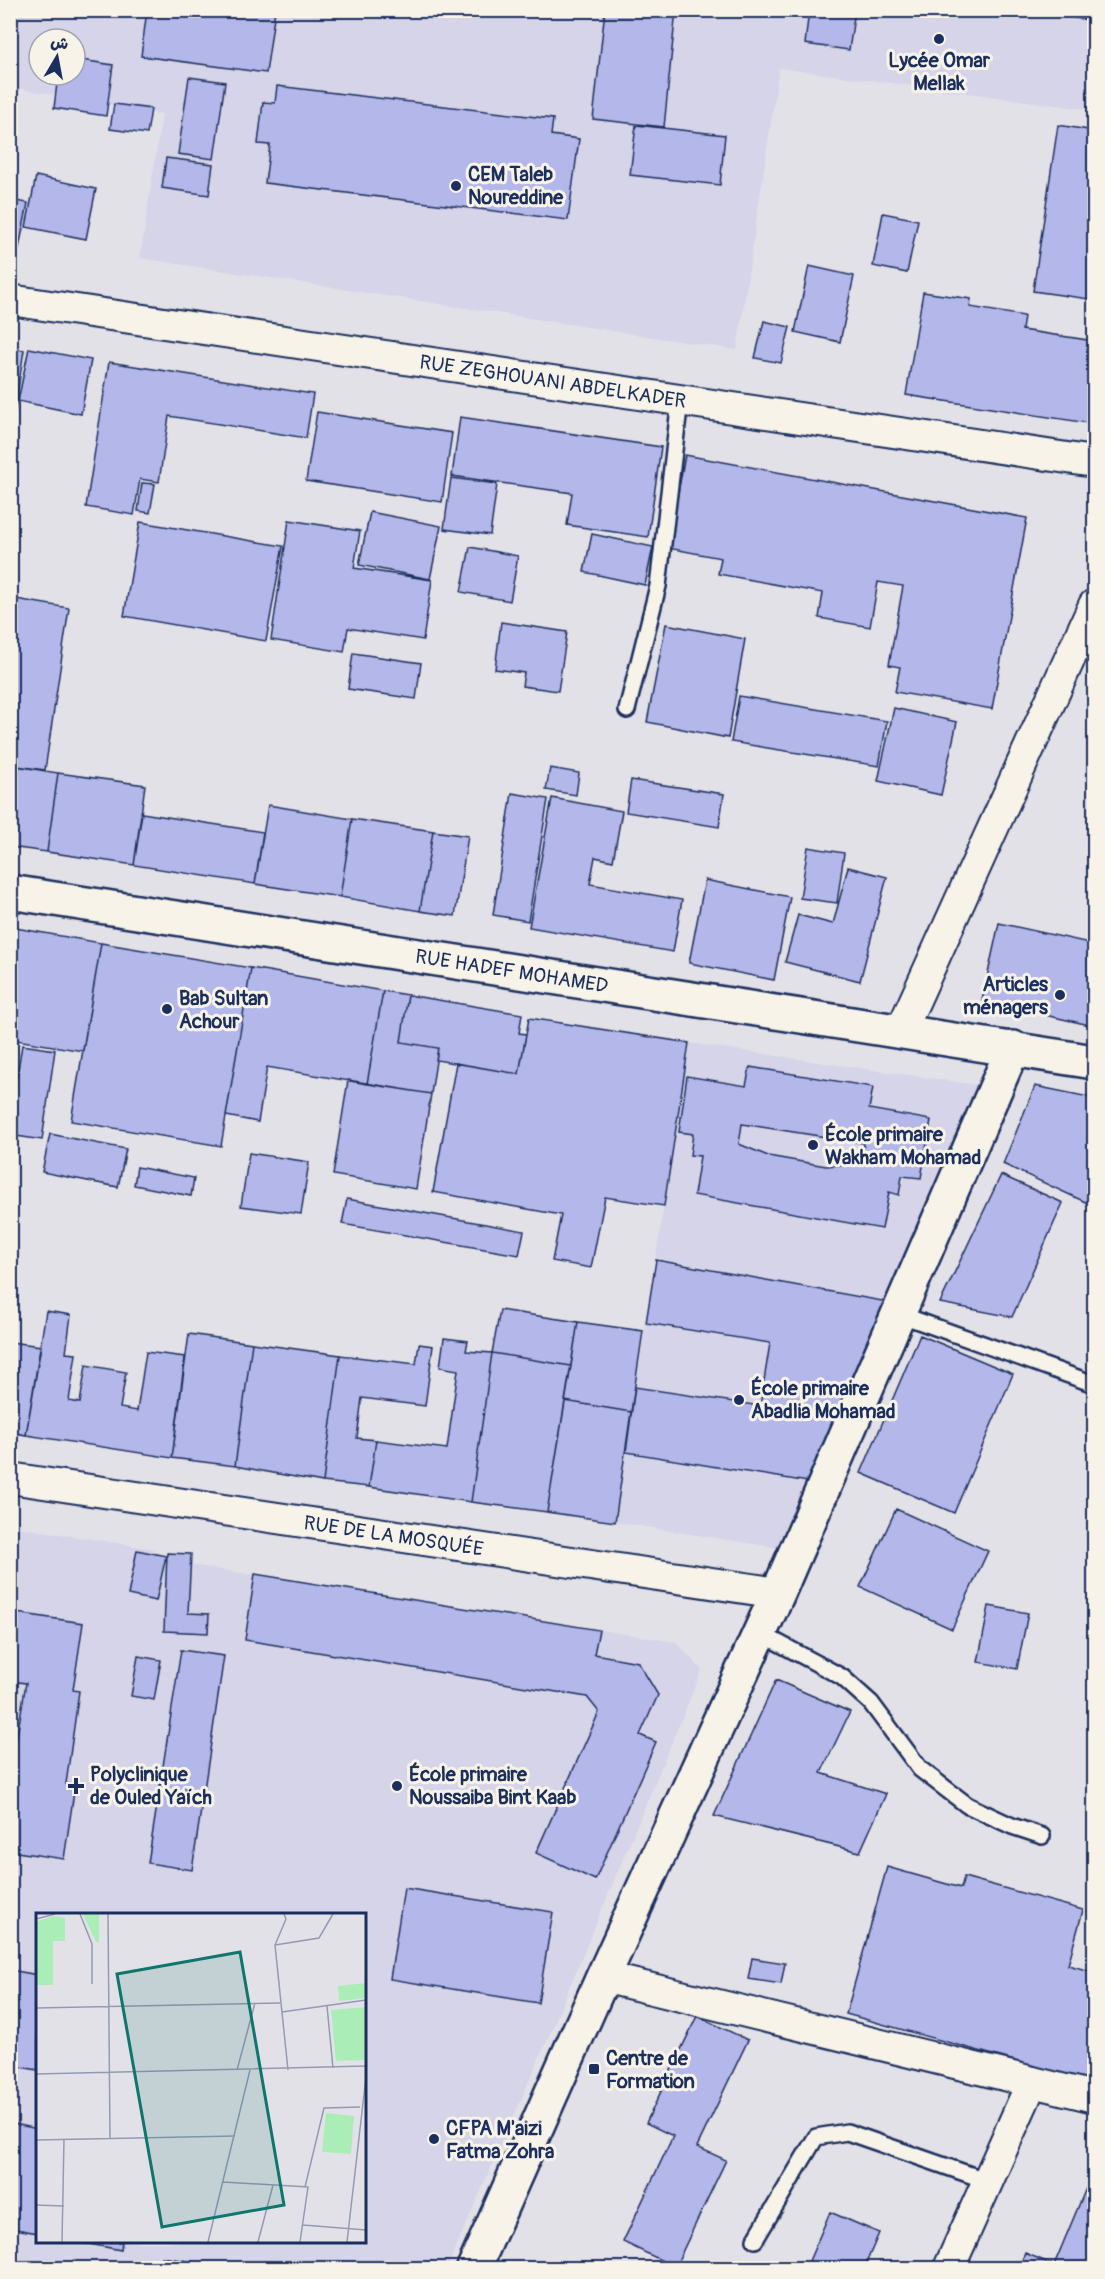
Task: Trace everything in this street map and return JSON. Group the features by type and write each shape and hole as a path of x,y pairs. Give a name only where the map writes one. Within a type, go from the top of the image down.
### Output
{"street":[{"name":"RUE ZEGHOUANI ABDELKADER","path":"10,300 1095,462"},
{"path":"901,1030 1095,605"},
{"name":"RUE HADEF MOHAMED","path":"10,892 1095,1062"},
{"path":"474,2268 603,1977 778,1593 1014,1048"},
{"name":"RUE DE LA MOSQUÉE","path":"10,1478 778,1593"},
{"path":"603,1977 1095,2097"},
{"path":"949,2268 1032,2082"}],"lane":[{"path":"627,710 658,586 680,400"},
{"path":"898,1314 1095,1384"},
{"path":"760,1633 842,1677 871,1703 920,1769 967,1805 1012,1826 1041,1836"},
{"path":"755,2241 816,2137 847,2132 988,2181"}],"shaded area":[{"name":"CEM Taleb Noureddine","path":"10,11 1094,11 1094,110 779,68 737,350 140,258 162,114 11,87"},
{"path":"689,1043 977,1085 888,1302 779,1548 615,1522"},
{"name":"École primaire Noussaiba Bint Kaab","path":"10,1526 154,1549 153,1559 676,1642 702,1670 549,2036 447,2268 11,2268"}],"building":[{"path":"147,10 275,10 266,73 141,56"},
{"path":"605,10 676,10 664,127 593,119"},
{"path":"809,10 855,10 849,50 805,44"},
{"path":"1021,10 1094,10 1094,21"},
{"path":"87,61 113,65 106,116 54,108 57,87 87,87"},
{"path":"189,77 225,82 214,159 178,154"},
{"path":"277,86 553,119 551,135 579,139 568,220 265,183 270,145 258,144 263,102 275,103"},
{"path":"114,104 151,109 147,134 110,129"},
{"path":"636,125 725,135 720,185 630,175"},
{"path":"1058,125 1094,131 1094,274 1089,299 1033,291"},
{"path":"166,158 213,164 209,195 162,188"},
{"path":"36,176 96,189 86,239 26,227"},
{"path":"10,200 28,203 19,248 10,246"},
{"path":"883,213 918,220 907,273 873,266"},
{"path":"809,266 854,276 840,342 795,332"},
{"path":"923,292 971,299 970,307 1024,316 1022,330 1094,341 1094,424 906,395"},
{"path":"764,321 790,327 781,363 755,358"},
{"path":"10,348 24,350 10,441"},
{"path":"29,348 91,360 81,414 18,401"},
{"path":"109,362 313,394 306,438 169,416 159,482 140,479 134,515 86,507"},
{"path":"317,412 452,433 442,502 306,481"},
{"path":"460,417 661,447 648,537 567,525 572,493 452,476"},
{"path":"685,455 1027,518 992,709 895,692 900,667 889,665 903,586 878,582 870,627 819,618 823,593 718,574 721,558 668,548"},
{"path":"451,478 497,484 490,535 444,529"},
{"path":"142,483 155,484 150,513 138,511"},
{"path":"370,512 441,526 430,579 359,565"},
{"path":"289,520 360,531 354,568 432,580 423,640 348,628 344,652 271,640"},
{"path":"140,522 283,546 266,641 124,616"},
{"path":"592,534 653,547 645,585 584,572"},
{"path":"470,547 518,556 510,601 461,592"},
{"path":"10,598 69,608 45,770 10,765"},
{"path":"501,622 567,632 558,691 522,686 524,673 495,669"},
{"path":"666,624 745,639 728,738 647,722"},
{"path":"353,653 421,663 416,699 348,689"},
{"path":"739,696 887,721 879,766 731,742"},
{"path":"894,708 957,722 941,795 878,781"},
{"path":"10,765 58,773 47,852 10,847"},
{"path":"550,768 579,773 576,795 546,790"},
{"path":"58,773 145,785 134,865 47,852"},
{"path":"631,780 724,794 719,827 626,812"},
{"path":"512,793 548,799 528,921 493,915"},
{"path":"552,798 622,811 613,861 595,857 590,884 682,900 673,952 529,927"},
{"path":"268,805 352,819 340,897 255,884"},
{"path":"142,813 263,832 255,884 134,865"},
{"path":"352,819 433,831 420,911 340,897"},
{"path":"433,831 468,836 455,916 420,911"},
{"path":"808,847 844,853 837,903 800,898"},
{"path":"848,867 887,877 860,981 785,962 798,915 833,924"},
{"path":"705,880 790,897 774,980 689,963"},
{"path":"999,923 1094,944 1094,1026 982,1001"},
{"path":"10,927 101,943 83,1051 10,1039 16,994 10,993"},
{"name":"Bab Sultan Achour","path":"101,943 251,968 221,1146 71,1121"},
{"path":"251,968 383,991 367,1084 267,1067 258,1122 226,1116"},
{"path":"383,991 408,995 401,1042 438,1048 431,1094 367,1084"},
{"path":"408,995 522,1014 519,1033 526,1034 519,1074 436,1060 438,1048 401,1042"},
{"path":"529,1018 689,1043 664,1206 605,1197 591,1268 552,1261 561,1215 433,1192 456,1063 519,1074"},
{"path":"22,1045 55,1050 42,1140 10,1135 10,1119"},
{"path":"750,1067 873,1087 869,1109 931,1120 921,1178 902,1176 899,1195 889,1192 882,1229 694,1195 700,1156 690,1155 693,1134 679,1132 687,1076 746,1086","holes":["742,1124 864,1143 861,1163 826,1166 768,1156 739,1144"]},
{"path":"348,1080 431,1094 416,1189 333,1175"},
{"path":"1035,1086 1094,1098 1094,1206 1003,1164"},
{"path":"50,1134 126,1149 118,1187 42,1172"},
{"path":"249,1153 309,1162 301,1214 241,1206"},
{"path":"137,1167 194,1178 191,1196 134,1185"},
{"path":"1001,1175 1063,1203 1012,1317 940,1303"},
{"path":"347,1199 524,1231 519,1255 342,1224"},
{"name":"École primaire Abadlia Mohamad","path":"656,1260 888,1302 808,1482 626,1452 635,1387 760,1406 770,1343 646,1323"},
{"path":"500,1310 578,1322 571,1366 492,1353"},
{"path":"46,1311 71,1315 66,1353 76,1354 69,1401 80,1403 86,1365 126,1372 120,1408 137,1411 146,1352 185,1357 172,1458 26,1435"},
{"path":"578,1322 643,1331 631,1412 565,1401"},
{"path":"189,1334 252,1343 235,1466 172,1458"},
{"path":"920,1335 1013,1374 954,1513 861,1473"},
{"path":"444,1338 468,1341 466,1351 492,1353 471,1502 369,1487 376,1440 447,1449 458,1370 440,1367"},
{"path":"10,1342 41,1346 26,1435 10,1432"},
{"path":"252,1343 340,1355 323,1482 235,1466"},
{"path":"419,1344 433,1346 425,1406 362,1398 357,1438 376,1440 369,1487 323,1482 340,1355 416,1364"},
{"path":"492,1353 571,1366 547,1512 471,1502"},
{"path":"565,1401 631,1412 615,1522 547,1512"},
{"path":"896,1509 988,1551 952,1629 860,1587"},
{"path":"137,1550 166,1556 156,1601 128,1595"},
{"path":"167,1553 191,1554 188,1613 209,1614 208,1633 164,1631"},
{"path":"255,1574 599,1630 594,1654 638,1662 658,1695 640,1735 656,1742 595,1880 536,1853 599,1712 587,1697 245,1640"},
{"path":"989,1606 1028,1613 1017,1669 978,1662"},
{"path":"10,1612 83,1623 73,1690 79,1691 66,1784 75,1785 64,1859 10,1851 10,1777 26,1683 10,1681"},
{"path":"181,1650 224,1656 192,1870 148,1863"},
{"path":"138,1656 161,1660 154,1700 131,1696"},
{"path":"776,1680 850,1712 821,1773 886,1794 860,1852 714,1816"},
{"path":"887,1867 961,1888 964,1877 1083,1910 1068,1965 1094,1972 1094,2083 846,2014"},
{"path":"404,1888 553,1912 538,2003 390,1979"},
{"path":"752,1958 785,1963 781,1984 748,1979"},
{"path":"10,1970 36,1975 36,2070 10,2065"},
{"path":"697,2016 748,2040 697,2147 726,2160 675,2267 623,2242 673,2136 646,2123"},
{"path":"10,2123 36,2129 36,2233 10,2228"},
{"path":"1094,2169 1094,2268 1019,2268 1025,2253 1054,2265"},
{"path":"830,2212 879,2233 864,2268 806,2268"},
{"path":"84,2243 122,2243 121,2250"},
{"path":"162,2257 234,2268 160,2268"},
{"path":"10,2260 53,2268 10,2268"}],"place":[{"name":"Lycée Omar Mellak","path":"939,39"},
{"name":"CEM Taleb Noureddine","path":"456,186"},
{"name":"Articles ménagers","path":"1060,995"},
{"name":"Bab Sultan Achour","path":"167,1009"},
{"name":"École primaire Wakham Mohamad","path":"813,1145"},
{"name":"École primaire Abadlia Mohamad","path":"739,1400"},
{"name":"Polyclinique de Ouled Yaïch","path":"76,1786"},
{"name":"École primaire Noussaiba Bint Kaab","path":"397,1786"},
{"name":"Centre de Formation","path":"594,2069"},
{"name":"CFPA M'aizi Fatma Zohra","path":"434,2139"}]}
